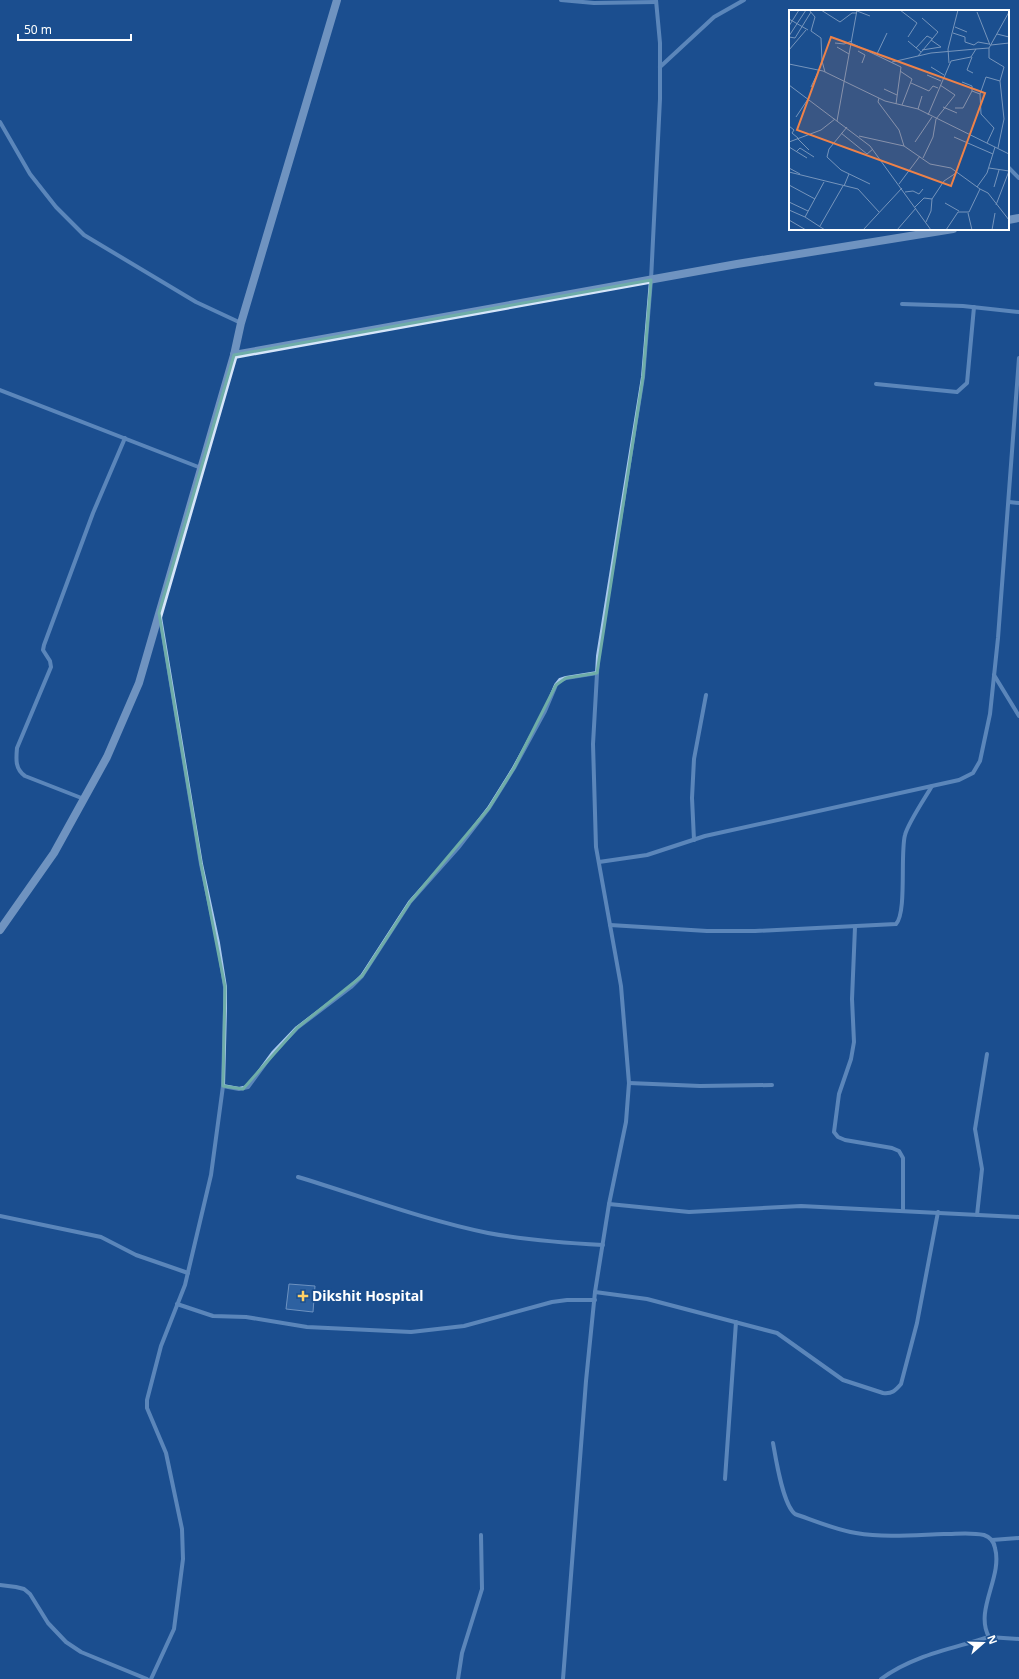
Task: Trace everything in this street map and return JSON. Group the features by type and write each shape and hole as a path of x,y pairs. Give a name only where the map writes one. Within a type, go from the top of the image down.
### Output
{"main road":[{"path":"0,930 54,853 107,757 139,683 234,355 241,324 337,0"},
{"path":"1009,220 1019,218"},
{"path":"234,355 914,232 940,230"}],"street":[{"path":"562,0 594,3 656,1 660,43 651,280 643,377 606,601 597,673 593,744 596,847 621,986 629,1083 626,1122 609,1204 596,1292 586,1381 563,1679"},
{"path":"660,67 714,17 744,0"},
{"path":"0,122 30,174 56,207 84,235 196,302 241,324"},
{"path":"1009,168 1019,178"},
{"path":"902,304 974,307 1019,312"},
{"path":"876,384 957,392 963,388 967,383 974,307"},
{"path":"598,862 647,855 671,849 694,840 959,780 973,773 980,761 990,714 1019,358"},
{"path":"0,390 201,468"},
{"path":"84,799 20,773 16,760 17,748 51,667 49,659 43,650 44,645 93,514 124,438"},
{"path":"1008,502 1019,503"},
{"path":"151,1679 174,1629 183,1559 182,1529 166,1453 147,1408 146,1400 161,1346 188,1273 211,1175 223,1086 225,987 201,864 159,613"},
{"path":"223,1086 239,1089 248,1087 273,1053 297,1028 346,991 362,976 410,902 458,848 489,808 514,768 545,711 556,685 560,680 566,678 597,673"},
{"path":"994,675 1019,716"},
{"path":"694,840 692,798 694,759 706,695"},
{"path":"610,924 707,931 755,931 893,925 900,920 905,834 932,786"},
{"path":"855,927 852,999 854,1042 851,1059 839,1094 834,1132 838,1137 845,1140 892,1148 899,1151 903,1158 903,1210"},
{"path":"977,1215 982,1169 975,1129 987,1054"},
{"path":"629,1083 700,1086 772,1085"},
{"path":"298,1177 457,1226 534,1240 603,1245"},
{"path":"609,1204 689,1212 801,1206 1019,1217"},
{"path":"596,1292 647,1299 783,1336 821,1365 854,1385 890,1394 896,1391 901,1384 917,1323 938,1212"},
{"path":"0,1216 101,1237 136,1255 188,1273"},
{"path":"177,1304 213,1316 246,1317 307,1327 411,1332 464,1326 552,1302 566,1300 595,1300"},
{"path":"725,1479 736,1322"},
{"path":"773,1443 786,1501 791,1511 795,1514 856,1533 885,1535 967,1533 984,1536 992,1540 1019,1538"},
{"path":"458,1679 462,1653 482,1588 481,1535"},
{"path":"989,1637 984,1625 996,1562 996,1549 992,1540"},
{"path":"0,1585 24,1589 30,1594 48,1623 66,1642 81,1652 147,1679"},
{"path":"881,1679 896,1668 918,1658 989,1637 1019,1639"}],"highlighted area":[{"path":"651,280 643,377 597,673 566,678 556,685 514,768 489,808 410,902 362,976 297,1028 243,1089 223,1086 225,987 201,864 159,613 234,355"}],"building":[{"path":"289,1284 315,1286 313,1312 286,1309"}],"place":[{"name":"Dikshit Hospital","path":"303,1296"}]}
